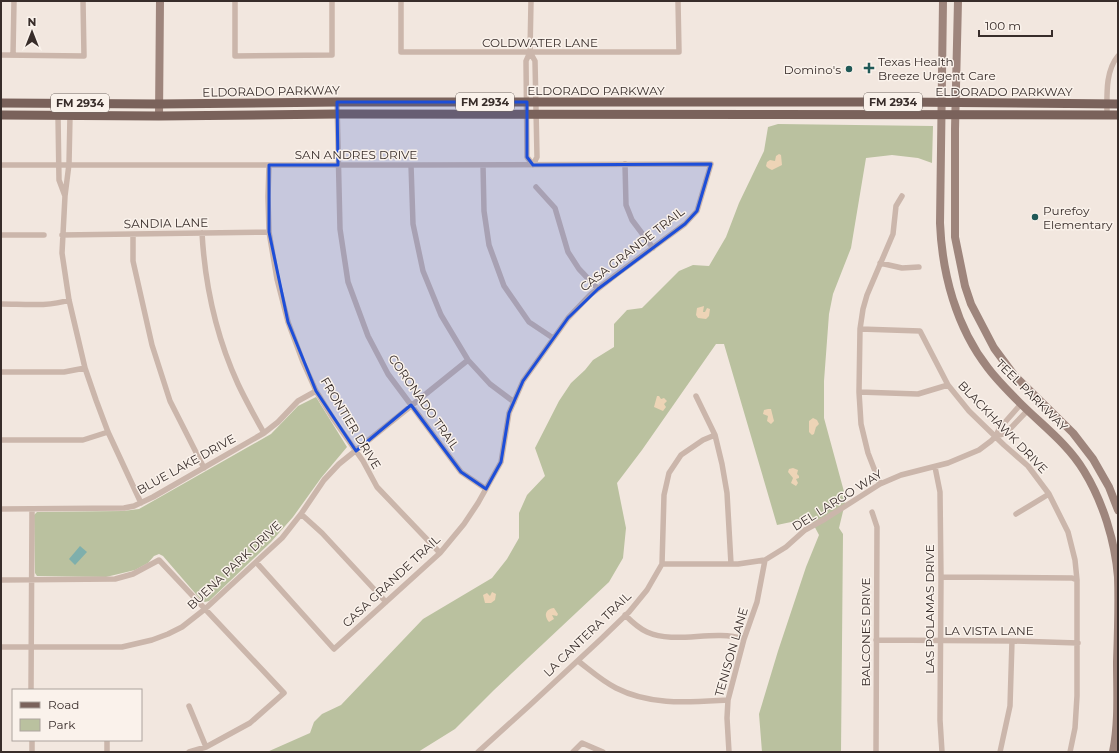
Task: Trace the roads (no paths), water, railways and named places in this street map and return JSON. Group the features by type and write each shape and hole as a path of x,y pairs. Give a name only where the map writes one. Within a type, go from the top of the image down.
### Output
{"main road":[{"path":"159,116 160,1"},
{"name":"TEEL PARKWAY","path":"942,1 940,223 942,256 950,290 957,310 964,327 987,367 1021,404 1065,446 1084,470 1102,507 1110,535 1118,576 1117,726 1113,752"},
{"name":"TEEL PARKWAY","path":"958,1 955,116 955,237 965,286 971,304 994,348 1010,370 1073,432 1093,459 1109,487 1118,510"},
{"name":"ELDORADO PARKWAY","path":"1,103 941,102 1118,104"},
{"path":"811,103 811,116"},
{"name":"ELDORADO PARKWAY","path":"1,115 159,116 337,114 1118,116"},
{"path":"940,223 955,224"},
{"path":"957,310 971,304"},
{"path":"1021,404 1031,392"},
{"path":"1028,410 1038,399"}],"street":[{"path":"13,56 14,1"},
{"path":"1,55 84,56 83,1"},
{"path":"235,1 235,56 332,55 332,1"},
{"name":"COLDWATER LANE","path":"401,1 401,52 678,52 678,1"},
{"path":"530,1 530,52 526,61 531,102 536,115 537,157 533,165 527,157 527,115 531,102 535,61 530,52"},
{"path":"1107,116 1109,77 1112,66 1118,56"},
{"name":"CORONADO TRAIL","path":"337,102 340,230 348,282 368,336 388,374 461,472 486,489"},
{"path":"58,116 59,180 65,196"},
{"path":"70,116 69,164 62,235 62,253 69,300 85,368 108,432 141,503"},
{"path":"625,164 626,205 632,220 653,248"},
{"name":"SAN ANDRES DRIVE","path":"1,165 711,164"},
{"name":"CASA GRANDE TRAIL","path":"256,562 334,649 440,553 464,524 501,462 509,413 523,380 568,318 598,289 685,224 697,211 711,164"},
{"name":"FRONTIER DRIVE","path":"268,165 269,232 277,279 288,322 303,362 316,391 334,420 363,461 377,488 440,553"},
{"path":"412,165 413,224 423,271 440,316 468,360 490,384 514,402"},
{"path":"483,165 484,211 489,245 504,286 529,322 553,338"},
{"path":"536,187 555,208 568,252 579,269 598,289"},
{"path":"880,484 868,453 861,424 859,392 860,329 863,309 880,263 893,234 896,206 902,196"},
{"name":"SANDIA LANE","path":"62,235 269,232"},
{"path":"202,233 204,261 210,300 220,340 238,384 264,434"},
{"path":"133,234 133,261 152,345 170,401 204,468"},
{"path":"1,235 44,235"},
{"path":"880,263 902,268 919,267"},
{"path":"1,304 48,304 60,303 69,300"},
{"name":"BLACKHAWK DRIVE","path":"860,329 920,331 948,385 969,411 1028,466 1049,494 1068,532 1075,560 1077,580 1078,643 1076,720 1070,752"},
{"name":"BUENA PARK DRIVE","path":"1,648 122,647 162,636 177,629 205,609 282,538 301,514 324,480 339,464 468,360"},
{"path":"1,372 64,372 85,368"},
{"path":"859,392 918,394 948,385"},
{"name":"BLUE LAKE DRIVE","path":"1,509 124,508 141,503 264,434 298,401 316,391"},
{"path":"696,396 715,435 727,493 731,564"},
{"name":"DEL LARGO WAY","path":"996,436 998,429 1021,404"},
{"name":"DEL LARGO WAY","path":"662,564 731,564 765,560 776,554 805,530 880,484 902,475 935,467 979,450 996,436 1006,433 1028,410"},
{"path":"1,440 83,440 108,432"},
{"name":"LA CANTERA TRAIL","path":"478,752 578,661 647,590 662,564 664,495 669,473 681,455 703,440 715,435"},
{"name":"LAS POLAMAS DRIVE","path":"935,467 940,492 940,720 942,752"},
{"path":"1016,514 1049,494"},
{"path":"31,689 32,509"},
{"name":"BALCONES DRIVE","path":"872,512 877,527 876,752"},
{"path":"301,514 322,533 386,602"},
{"path":"1,580 115,579 133,574 159,560 284,693 250,723 206,747 189,752"},
{"name":"TENISON LANE","path":"729,752 727,718 728,700 744,639 757,602 765,560"},
{"path":"941,577 1072,578 1077,580"},
{"path":"624,615 633,624 646,632 662,637 732,635 744,639"},
{"name":"LA VISTA LANE","path":"876,640 1012,640 1078,643"},
{"path":"1000,752 1010,706 1012,640"},
{"path":"578,661 603,681 616,688 650,700 683,702 728,700"},
{"path":"188,706 206,747"},
{"path":"32,741 32,752"},
{"path":"107,741 107,752"},
{"path":"573,752 582,743 603,752"}],"water":[{"path":"80,546 87,552 75,565 69,559"}],"place":[{"name":"Texas Health Breeze Urgent Care","path":"869,68"},
{"name":"Domino's","path":"849,69"},
{"name":"Purefoy Elementary","path":"1035,217"}]}
